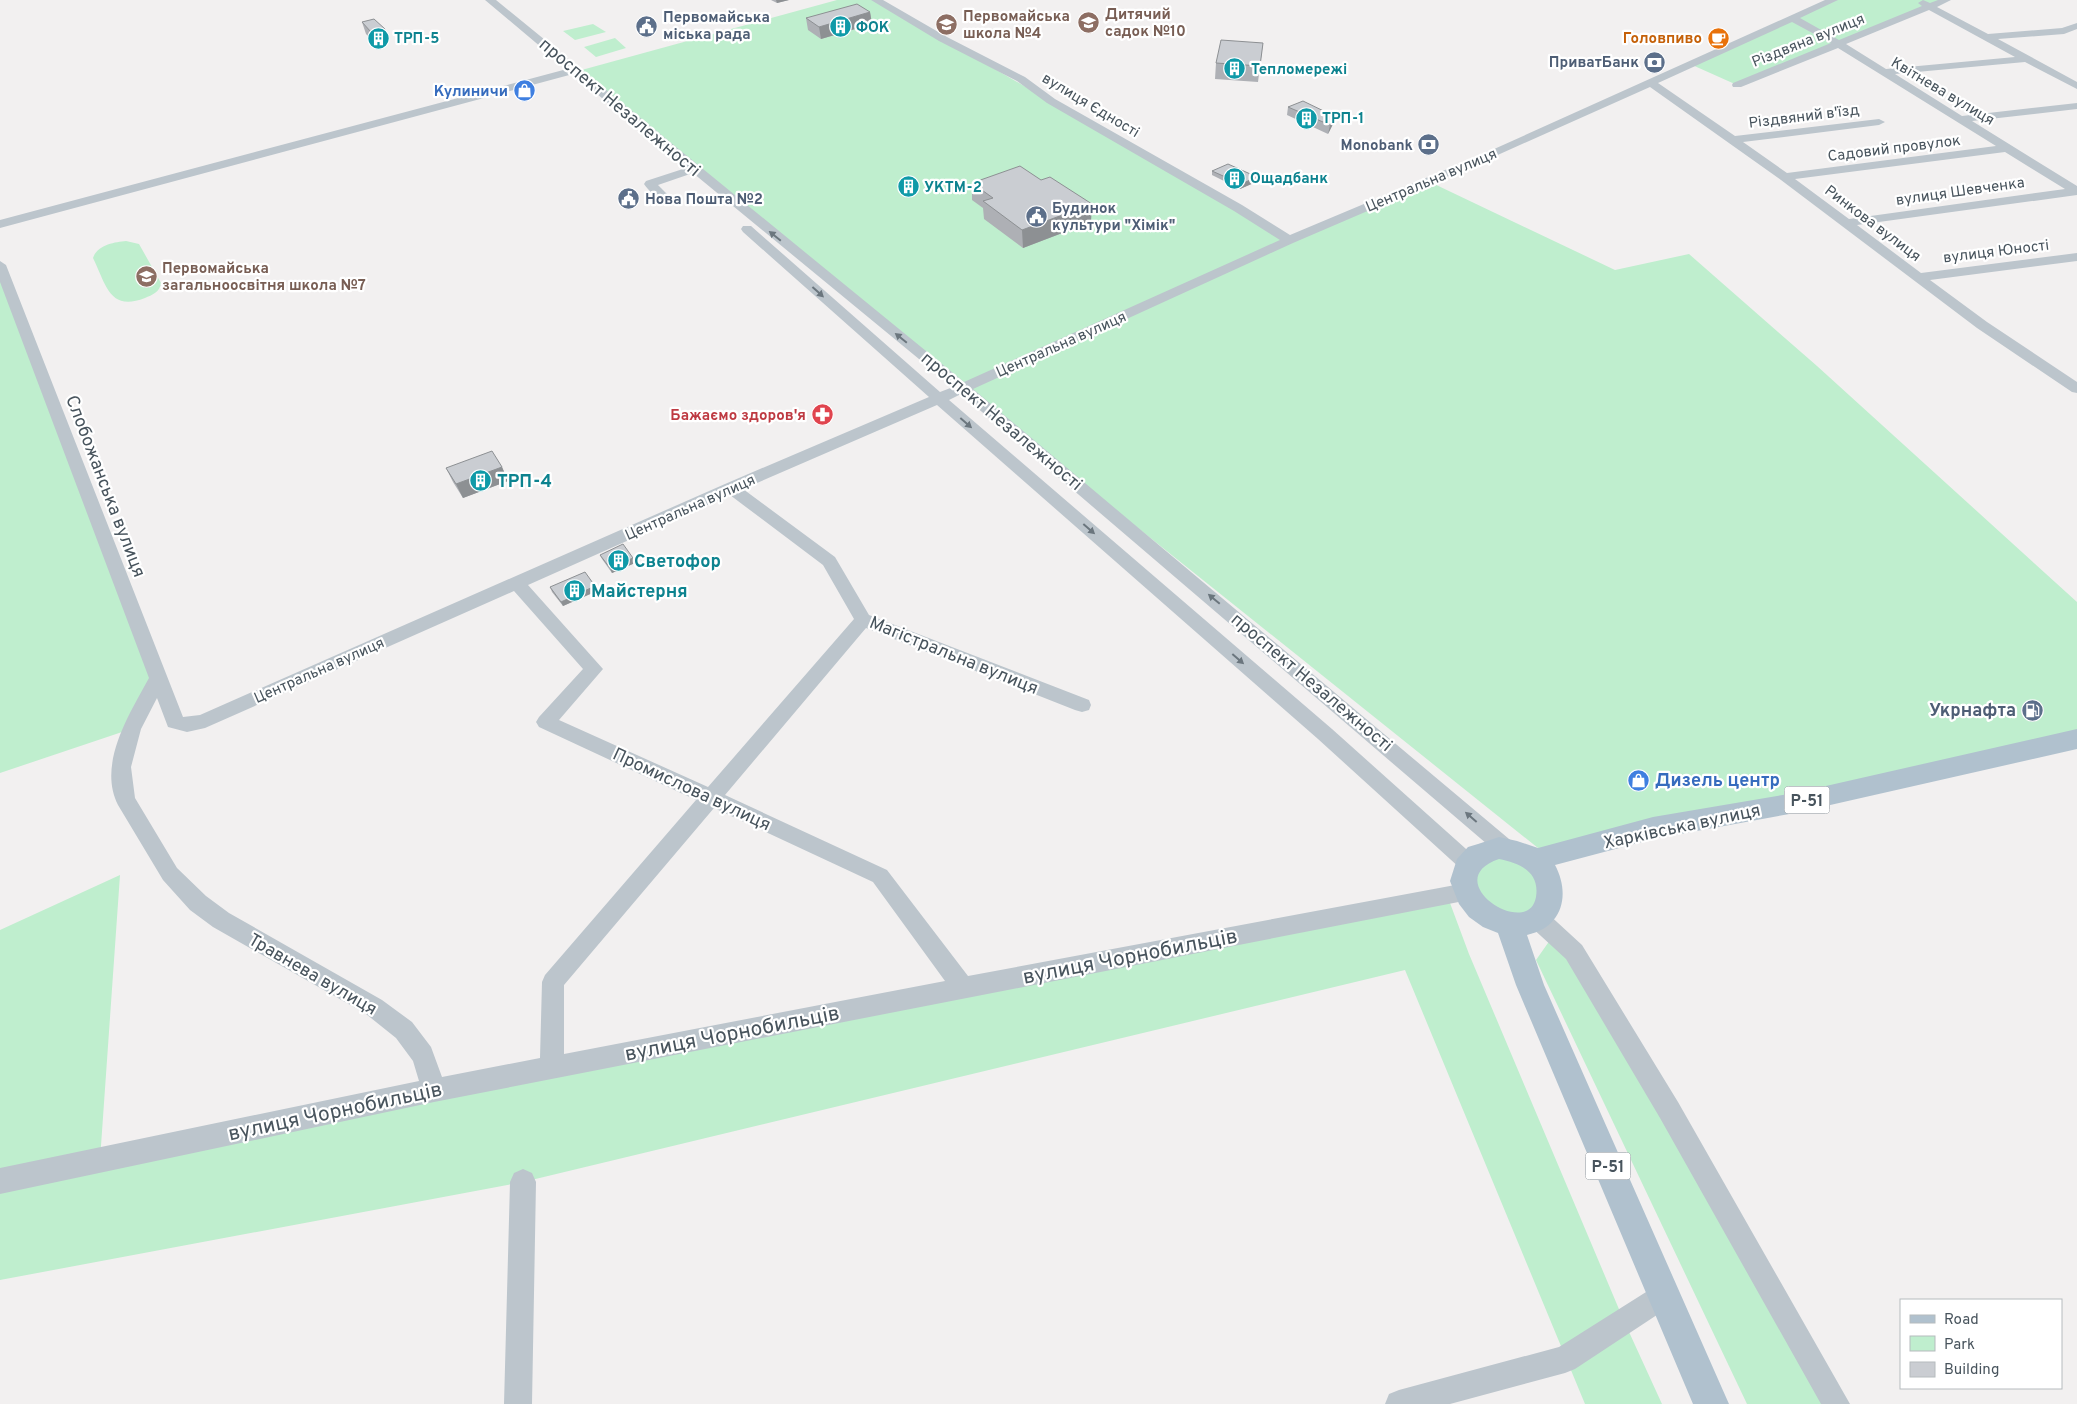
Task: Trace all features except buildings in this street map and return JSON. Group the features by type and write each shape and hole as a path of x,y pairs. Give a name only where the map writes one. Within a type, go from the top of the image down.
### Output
{"main road":[{"name":"Харківська вулиця","path":"1537,861 1551,855 1653,828 1795,803 2077,739"},
{"path":"1499,848 1522,853 1537,861 1547,878 1550,900 1543,914 1524,922 1495,921 1480,910 1466,892 1462,878 1465,866 1475,855 1486,850 1499,848"},
{"name":"Р-51","path":"1524,922 1530,985 1710,1404"}],"street":[{"name":"проспект Незалежності","path":"474,0 572,71"},
{"name":"проспект Незалежності","path":"490,0 688,171 963,388 1508,850"},
{"name":"вулиця Єдності","path":"876,0 943,39 1021,79 1051,101 1238,208 1289,240"},
{"path":"1918,0 2077,86"},
{"name":"Різдвяна вулиця","path":"1737,85 1946,0"},
{"name":"Центральна вулиця","path":"175,722 190,725 205,721 730,488 939,399 1289,240 1479,160 1826,1"},
{"name":"Квітнева вулиця","path":"1792,18 1839,44 2077,191"},
{"path":"1988,37 2064,31 2077,26"},
{"path":"1882,72 2028,60"},
{"path":"0,224 572,71"},
{"name":"Ринкова вулиця","path":"1650,82 1785,177 1982,325 2077,389"},
{"path":"1960,119 2077,106"},
{"name":"Різдвяний в'їзд","path":"1733,140 1879,122"},
{"name":"Садовий провулок","path":"1785,177 2008,148"},
{"name":"проспект Незалежності","path":"688,171 748,230 939,399 1318,728 1468,863"},
{"path":"662,194 650,184 688,171"},
{"name":"вулиця Шевченка","path":"1847,223 2077,191"},
{"name":"вулиця Юності","path":"1919,277 2077,257"},
{"name":"Слобожанська вулиця","path":"0,265 175,722"},
{"name":"Магістральна вулиця","path":"730,488 830,561 863,620 1082,705"},
{"name":"Промислова вулиця","path":"517,583 594,669 546,722 880,876 964,988"},
{"path":"552,1067 553,982 863,620"},
{"name":"Травнева вулиця","path":"158,678 131,729 121,767 125,799 170,874 198,903 222,920 374,1007 404,1030 423,1055 434,1090"},
{"name":"вулиця Чорнобильців","path":"0,1181 434,1090 1466,892"},
{"path":"1524,922 1574,952 1669,1110 1836,1404"},
{"path":"518,1404 523,1182"},
{"path":"1399,1404 1566,1359 1663,1296"}],"green space":[{"path":"837,0 876,0 1289,240 1430,182 1615,270 1689,254 1817,366 2077,602 2077,739 1548,856 963,388 578,71"},
{"path":"1833,0 1946,0 1737,85 1690,64"},
{"path":"593,24 606,32 575,40 563,31"},
{"path":"615,38 626,48 596,57 584,47"},
{"path":"126,241 139,244 161,283 159,289 153,294 133,301 124,301 110,293 93,258 102,247"},
{"path":"0,265 158,678 131,729 0,773"},
{"path":"1475,855 1537,861 1543,914 1495,921 1465,866"},
{"path":"120,875 100,1160 1447,895 1469,954 1624,1321 1662,1404 1585,1404 1405,970 523,1182 0,1280 0,930"},
{"path":"1555,933 1836,1404 1747,1404 1536,960"}],"place":[{"name":"Дитячий садок №10","path":"1089,23"},
{"name":"Первомайська школа №4","path":"947,25"},
{"name":"Первомайська мiська рада","path":"647,26"},
{"name":"ФОК","path":"840,27"},
{"name":"ТРП-5","path":"378,38"},
{"name":"Головпиво","path":"1718,38"},
{"name":"ПриватБанк","path":"1655,62"},
{"name":"Тепломережі","path":"1235,69"},
{"name":"Кулиничи","path":"524,91"},
{"name":"ТРП-1","path":"1306,118"},
{"name":"Monobank","path":"1429,145"},
{"name":"Ощадбанк","path":"1234,178"},
{"name":"УКТМ-2","path":"908,187"},
{"name":"Нова Пошта №2","path":"629,199"},
{"name":"Будинок культури \"Хімік\"","path":"1036,217"},
{"name":"Первомайська загальноосвітня школа №7","path":"146,277"},
{"name":"Бажаємо здоров'я","path":"822,415"},
{"name":"ТРП-4","path":"481,481"},
{"name":"Светофор","path":"618,561"},
{"name":"Майстерня","path":"575,591"},
{"name":"Укрнафта","path":"2032,710"},
{"name":"Дизель центр","path":"1639,780"}]}
